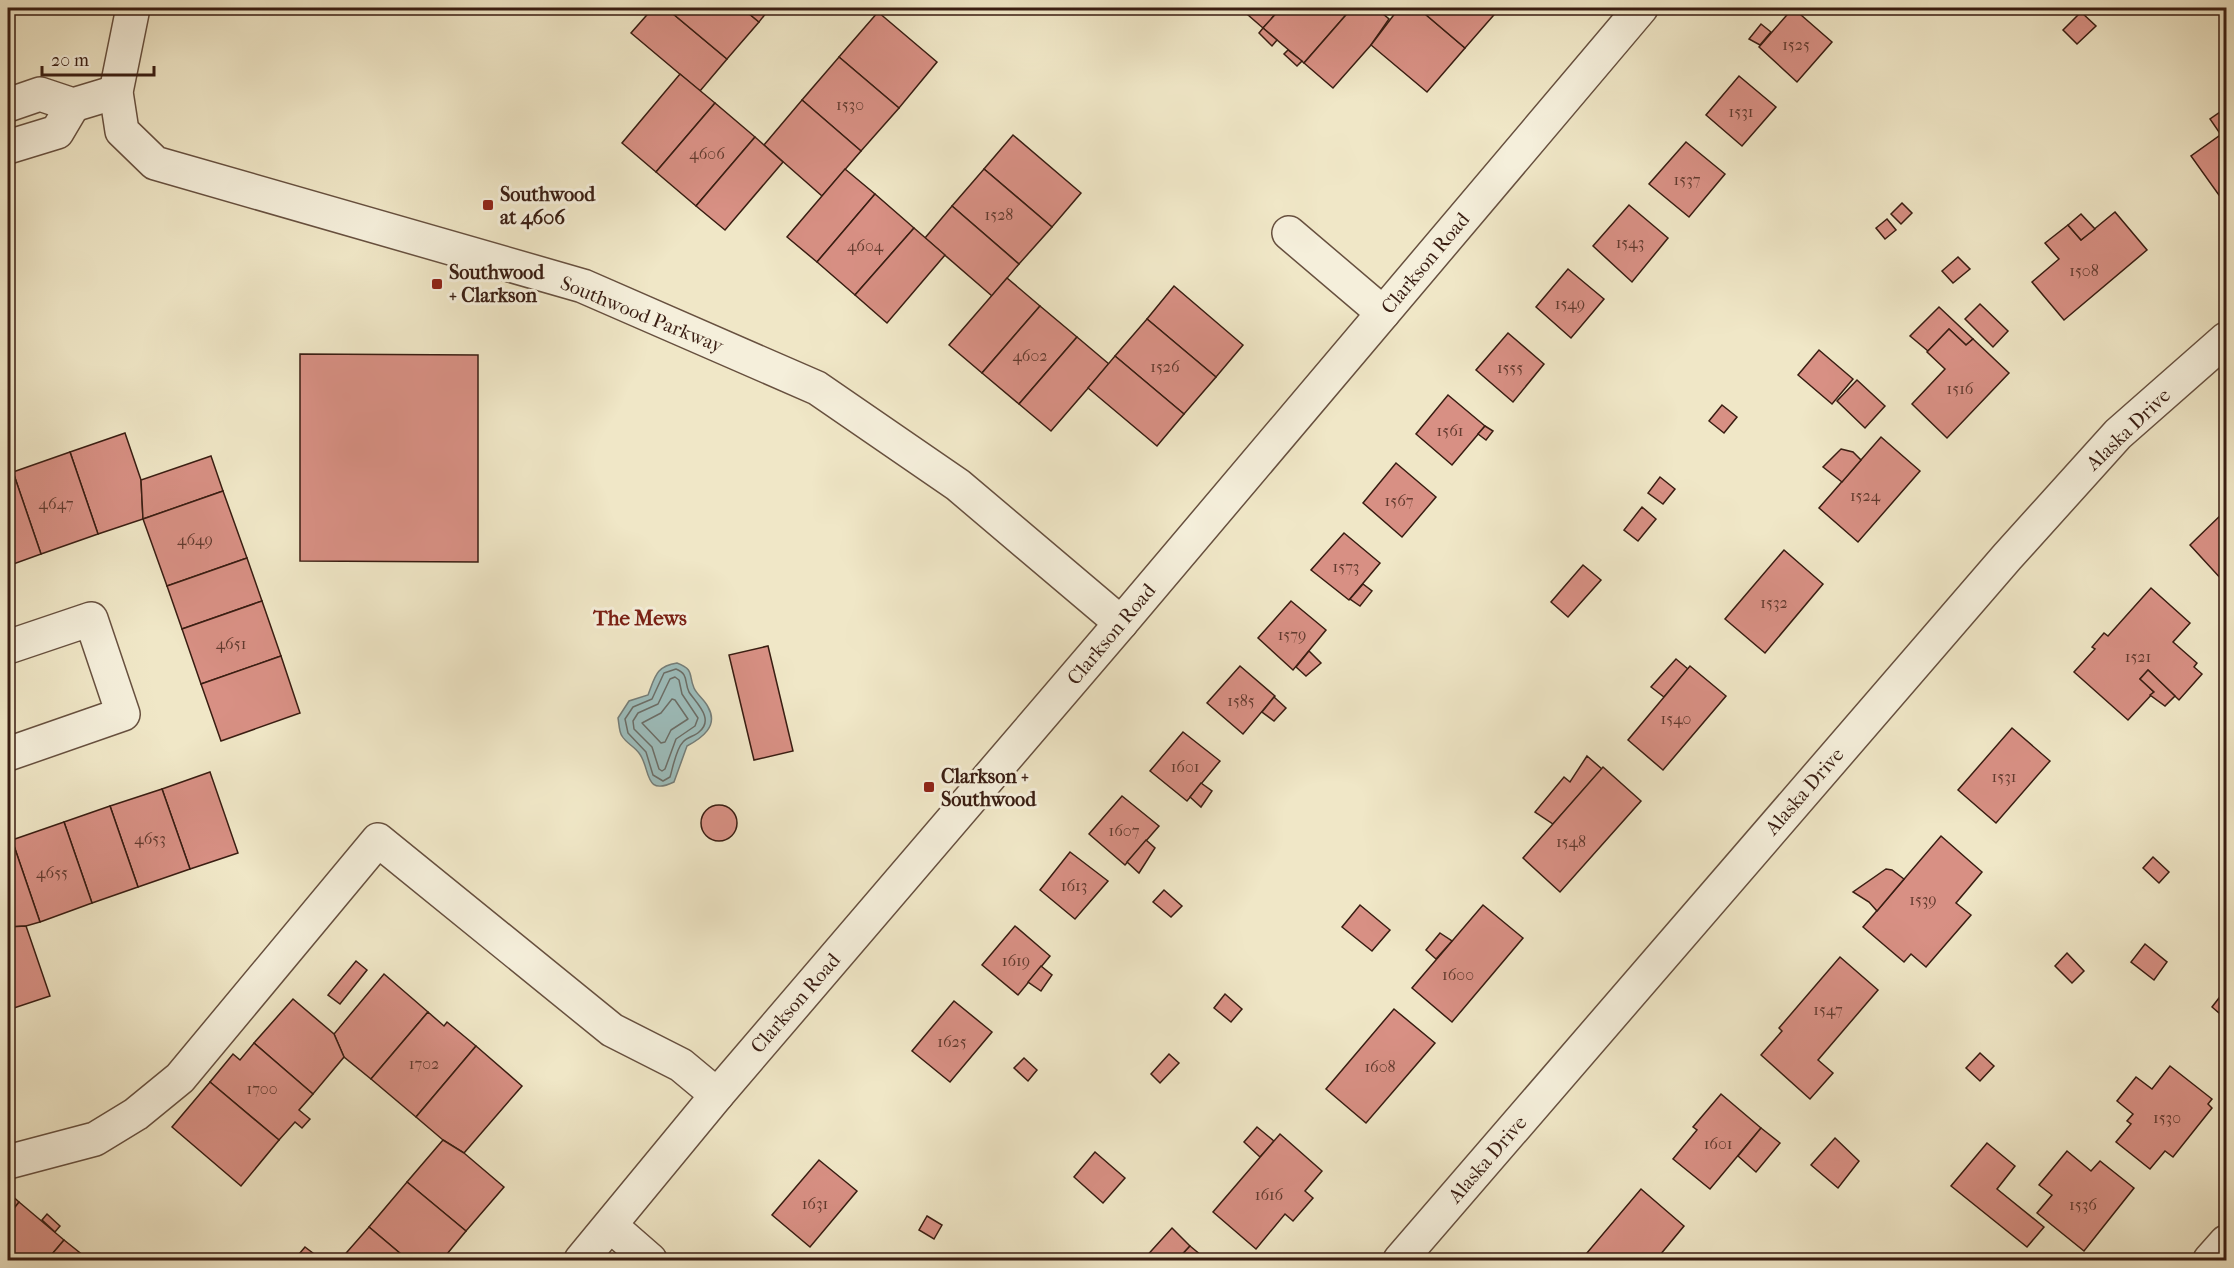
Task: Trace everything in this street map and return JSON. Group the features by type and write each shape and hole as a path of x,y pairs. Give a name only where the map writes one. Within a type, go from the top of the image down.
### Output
{"street":[{"name":"Southwood Parkway","path":"133,8 116,92 122,131 155,163 583,286 817,388 958,485 1121,623"},
{"name":"Clarkson Road","path":"581,1260 717,1095 1121,623 1641,8"},
{"path":"8,105 40,94 73,105 116,92"},
{"path":"8,147 57,132 73,105"},
{"path":"1288,233 1383,313"},
{"name":"Alaska Drive","path":"1400,1260 2007,556 2118,434 2226,339"},
{"path":"8,647 91,620 123,714 8,754"},
{"path":"8,1162 95,1140 136,1114 180,1078 378,840 612,1030 681,1065 717,1095"},
{"path":"611,1226 650,1260"},
{"path":"2210,1260 2226,1242"}],"water":[{"path":"677,663 689,670 694,688 707,704 711,720 707,731 687,746 674,782 657,786 649,779 639,753 621,734 618,718 629,701 648,695 660,670"}],"building":[{"path":"653,8 666,8 727,59 700,91 631,33"},
{"path":"666,8 742,8 759,22 727,59"},
{"path":"742,8 770,8 759,22"},
{"path":"1240,8 1281,8 1263,28"},
{"path":"1281,8 1352,8 1304,63 1263,28"},
{"path":"1352,8 1376,8 1389,19 1371,45 1333,88 1304,63"},
{"path":"1399,8 1418,8 1465,48 1427,92 1371,45"},
{"path":"1418,8 1500,8 1465,48"},
{"path":"1793,8 1832,42 1797,82 1759,47"},
{"path":"878,12 937,62 899,108 839,57"},
{"path":"2081,12 2096,26 2077,44 2063,30"},
{"path":"1761,24 1771,32 1760,45 1749,39"},
{"path":"1263,28 1277,40 1272,46 1259,33"},
{"path":"1288,50 1302,61 1297,66 1284,54"},
{"path":"839,57 899,108 861,151 802,100"},
{"path":"680,74 715,103 656,172 622,143"},
{"path":"1739,76 1776,107 1742,146 1706,115"},
{"path":"802,100 861,151 822,196 764,145"},
{"path":"715,103 755,137 696,206 656,172"},
{"path":"2226,108 2226,131 2221,135 2210,119"},
{"path":"2226,131 2226,194 2221,198 2191,156"},
{"path":"1013,135 1081,193 1052,227 984,169"},
{"path":"755,137 783,162 725,230 696,206"},
{"path":"1686,142 1725,174 1689,217 1649,184"},
{"path":"845,169 875,194 817,262 787,237"},
{"path":"984,169 1052,227 1019,264 952,206"},
{"path":"875,194 914,228 855,295 817,262"},
{"path":"1902,203 1912,213 1901,224 1891,214"},
{"path":"1629,205 1668,238 1632,282 1593,246"},
{"path":"952,206 1019,264 992,296 925,238"},
{"path":"2115,212 2147,250 2064,320 2032,282 2059,259 2045,243 2068,225 2081,240"},
{"path":"2081,214 2095,229 2081,240 2068,225"},
{"path":"1887,219 1896,230 1885,239 1876,228"},
{"path":"914,228 945,255 887,323 855,295"},
{"path":"1958,257 1970,269 1953,283 1942,271"},
{"path":"1568,269 1604,299 1571,338 1536,307"},
{"path":"1007,278 1040,306 982,373 949,345"},
{"path":"1174,286 1243,345 1216,377 1147,319"},
{"path":"1980,304 2008,331 1993,347 1965,319"},
{"path":"1040,306 1077,337 1019,404 982,373"},
{"path":"1939,307 1973,339 1966,345 1949,329 1928,351 1910,336"},
{"path":"1147,319 1216,377 1184,414 1115,356"},
{"path":"1949,329 1966,345 1973,339 2009,373 1947,438 1912,404 1945,369 1927,352"},
{"path":"1508,333 1544,364 1513,402 1476,370"},
{"path":"1077,337 1109,364 1051,431 1019,404"},
{"path":"1819,350 1853,379 1832,404 1798,375"},
{"path":"300,354 478,355 478,562 300,561"},
{"path":"1115,356 1184,414 1157,446 1088,388"},
{"path":"1857,380 1885,406 1865,428 1837,401"},
{"path":"1448,395 1485,426 1452,465 1416,434"},
{"path":"1722,405 1737,417 1724,433 1709,421"},
{"path":"1485,426 1493,431 1486,440 1478,434"},
{"path":"125,433 141,480 143,519 98,534 70,452"},
{"path":"1881,437 1920,471 1858,542 1819,508"},
{"path":"1841,449 1853,452 1861,460 1842,482 1823,467"},
{"path":"70,452 98,534 41,554 13,472"},
{"path":"211,456 223,491 143,519 141,480"},
{"path":"1396,463 1436,497 1402,537 1363,503"},
{"path":"13,472 41,554 8,566 8,474"},
{"path":"1660,477 1675,489 1663,504 1648,493"},
{"path":"223,491 247,558 167,586 143,519"},
{"path":"1642,507 1656,519 1638,541 1624,530"},
{"path":"2226,510 2226,578 2223,581 2190,545"},
{"path":"1344,533 1380,563 1349,600 1311,570"},
{"path":"1784,550 1823,584 1765,653 1725,619"},
{"path":"247,558 262,601 182,629 167,586"},
{"path":"1583,565 1601,580 1568,617 1551,602"},
{"path":"1363,584 1372,591 1360,606 1350,599"},
{"path":"2151,588 2190,623 2173,642 2197,663 2194,667 2202,674 2179,700 2148,670 2140,679 2154,692 2128,720 2074,672 2095,649 2092,647 2104,633 2108,636"},
{"path":"262,601 281,656 201,684 182,629"},
{"path":"1291,601 1326,630 1293,670 1258,638"},
{"path":"768,646 793,751 754,760 729,655"},
{"path":"1309,651 1321,663 1306,676 1296,667"},
{"path":"281,656 300,713 221,741 201,684"},
{"path":"1676,659 1688,669 1664,697 1651,687"},
{"path":"1240,666 1275,696 1243,734 1207,703"},
{"path":"1690,666 1726,696 1663,770 1628,740"},
{"path":"2148,670 2175,696 2165,706 2150,695 2154,692 2140,679"},
{"path":"1274,697 1286,708 1274,721 1262,712"},
{"path":"2012,728 2050,761 1996,823 1958,790"},
{"path":"1183,732 1220,761 1187,801 1150,771"},
{"path":"1587,756 1602,769 1553,824 1535,812 1564,777 1570,782"},
{"path":"1603,767 1641,801 1560,892 1523,858"},
{"path":"210,772 238,853 190,869 162,789"},
{"path":"1201,783 1212,791 1201,807 1190,797"},
{"path":"162,789 190,869 138,887 110,806"},
{"path":"1122,796 1159,826 1125,865 1089,834"},
{"path":"719,805 732,810 737,823 732,836 719,841 706,836 701,823 706,810"},
{"path":"110,806 138,887 92,903 64,822"},
{"path":"64,822 92,903 40,922 12,840"},
{"path":"1941,836 1982,872 1956,903 1971,915 1926,967 1911,954 1904,962 1863,927"},
{"path":"12,840 40,922 26,926 8,927 8,842"},
{"path":"1146,840 1155,848 1139,873 1127,862"},
{"path":"1070,852 1108,881 1075,919 1040,890"},
{"path":"2153,857 2169,872 2159,883 2143,868"},
{"path":"1886,869 1892,870 1904,879 1877,911 1869,902 1853,892"},
{"path":"1164,890 1182,906 1171,917 1153,902"},
{"path":"1360,905 1390,930 1372,951 1342,927"},
{"path":"1483,905 1523,938 1452,1022 1412,988"},
{"path":"26,926 50,996 8,1010 8,927"},
{"path":"1015,926 1050,956 1018,995 982,965"},
{"path":"1440,933 1452,941 1436,959 1426,950"},
{"path":"2145,944 2167,962 2154,980 2131,962"},
{"path":"2067,953 2084,971 2072,983 2055,966"},
{"path":"1840,957 1878,990 1818,1060 1833,1073 1810,1099 1761,1055 1782,1031 1779,1028"},
{"path":"356,961 367,970 340,1004 328,995"},
{"path":"1041,966 1052,975 1041,991 1028,982"},
{"path":"384,974 428,1012 371,1079 344,1057 334,1034"},
{"path":"2226,989 2226,1019 2212,1007"},
{"path":"1225,994 1242,1009 1231,1022 1214,1008"},
{"path":"293,999 334,1034 344,1057 313,1094 254,1043"},
{"path":"954,1001 992,1032 950,1082 912,1051"},
{"path":"1394,1009 1435,1043 1366,1123 1326,1089"},
{"path":"428,1012 444,1026 447,1022 476,1046 416,1117 371,1079"},
{"path":"254,1043 313,1094 299,1110 310,1119 302,1128 295,1122 279,1140 210,1082 233,1054 240,1060"},
{"path":"476,1046 522,1086 464,1153 443,1140 416,1117"},
{"path":"1980,1053 1994,1066 1980,1081 1966,1068"},
{"path":"1169,1054 1179,1063 1160,1083 1151,1074"},
{"path":"1024,1058 1037,1070 1028,1081 1014,1068"},
{"path":"2170,1066 2212,1099 2208,1104 2212,1108 2173,1157 2165,1151 2150,1169 2116,1142 2131,1124 2127,1121 2133,1114 2117,1101 2136,1077 2152,1089"},
{"path":"210,1082 279,1140 241,1186 172,1127"},
{"path":"1721,1094 1761,1128 1710,1189 1673,1159 1697,1130 1693,1127"},
{"path":"1257,1127 1274,1141 1260,1157 1244,1142"},
{"path":"1761,1128 1780,1143 1756,1172 1738,1156"},
{"path":"1280,1134 1322,1171 1305,1191 1313,1198 1293,1221 1285,1214 1256,1249 1213,1212"},
{"path":"1835,1138 1859,1161 1838,1188 1811,1165"},
{"path":"443,1140 464,1153 504,1187 466,1231 407,1182"},
{"path":"1987,1143 2015,1166 1997,1189 2044,1227 2027,1247 1951,1186"},
{"path":"2067,1151 2091,1171 2100,1161 2134,1188 2084,1251 2037,1213 2052,1195 2039,1185"},
{"path":"1095,1152 1125,1178 1103,1203 1074,1177"},
{"path":"819,1160 857,1191 810,1247 772,1215"},
{"path":"407,1182 466,1231 442,1260 408,1260 369,1227"},
{"path":"1641,1189 1684,1226 1660,1255 1666,1260 1581,1260"},
{"path":"8,1192 19,1202 8,1216"},
{"path":"19,1202 64,1240 47,1260 8,1260 8,1216"},
{"path":"47,1214 60,1226 55,1232 42,1220"},
{"path":"927,1216 942,1225 934,1239 919,1230"},
{"path":"369,1227 408,1260 340,1260"},
{"path":"1172,1228 1190,1246 1177,1260 1143,1260"},
{"path":"64,1240 89,1260 47,1260"},
{"path":"1190,1246 1207,1260 1177,1260"},
{"path":"305,1247 322,1260 294,1260"}],"place":[{"name":"Southwood at 4606","path":"488,205"},
{"name":"Southwood + Clarkson","path":"437,284"},
{"name":"Clarkson + Southwood","path":"929,787"}],"district":[{"name":"The Mews","path":"640,618"}]}
